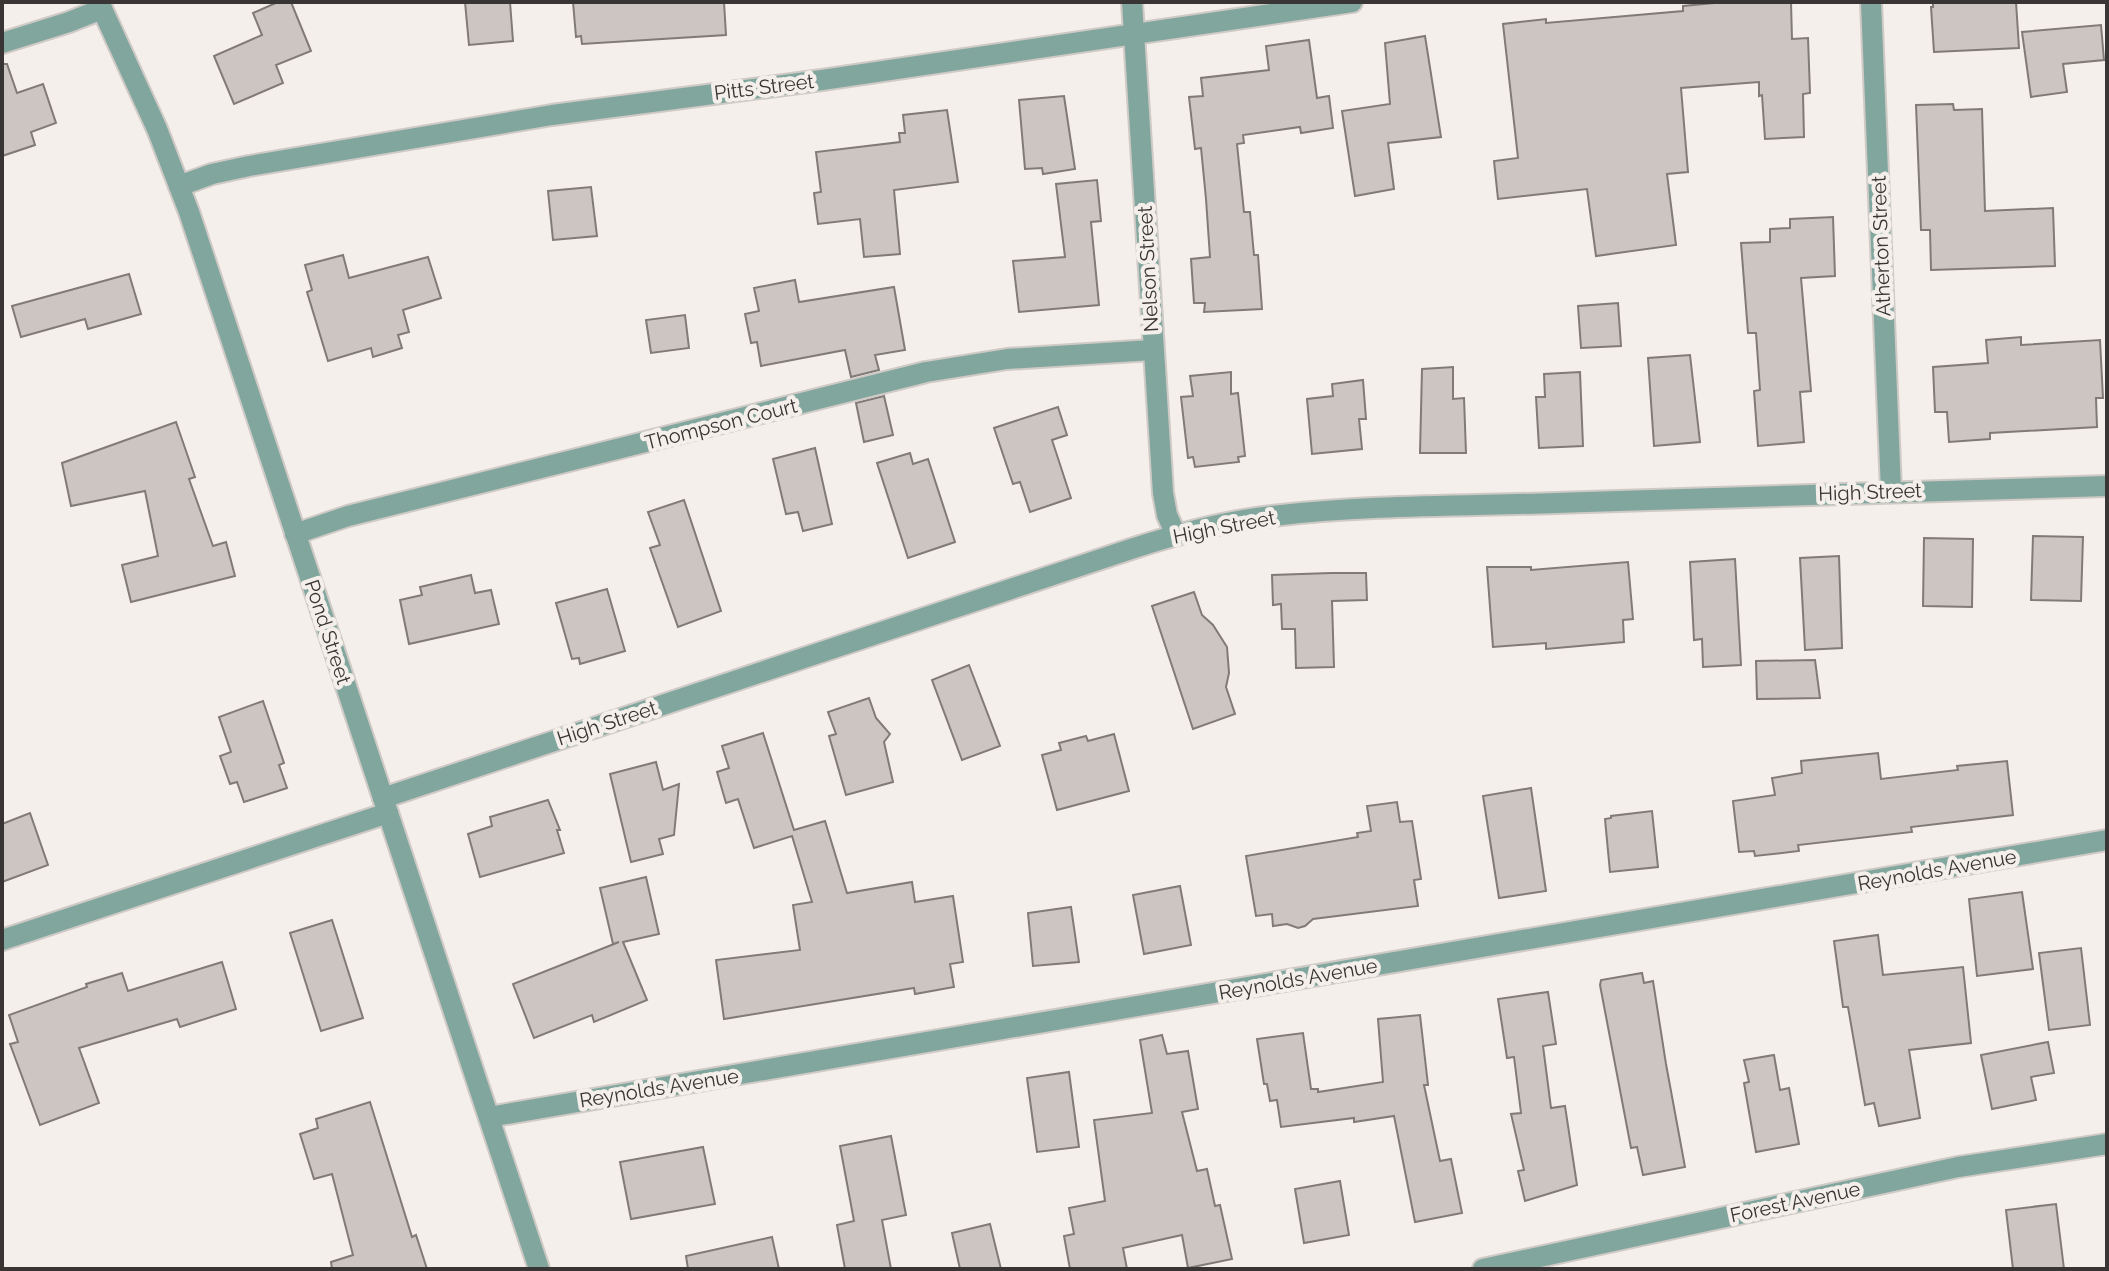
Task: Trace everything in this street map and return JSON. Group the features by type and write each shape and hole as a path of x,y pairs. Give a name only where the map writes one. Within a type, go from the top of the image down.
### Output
{"street":[{"name":"Nelson Street","path":"1132,2 1163,493 1167,515 1176,535"},
{"name":"Pitts Street","path":"179,186 212,174 249,166 552,115 822,80 1352,2"},
{"name":"Atherton Street","path":"1871,2 1891,490"},
{"path":"2,43 59,26 100,5"},
{"name":"Pond Street","path":"100,5 157,129 179,186 539,1269"},
{"name":"Thompson Court","path":"295,534 348,516 926,372 1007,359 1152,350"},
{"name":"High Street","path":"2,940 385,805 1176,535 1273,516 1385,509 1891,490 2107,486"},
{"name":"Reynolds Avenue","path":"489,1117 2107,840"},
{"name":"Forest Avenue","path":"1483,1269 1958,1167 2107,1144"}],"building":[{"path":"278,2 291,2 311,51 276,65 283,83 234,104 214,56 262,35 253,13"},
{"path":"465,2 510,2 513,41 469,45"},
{"path":"573,2 724,2 726,35 582,44 581,36 576,37"},
{"path":"1725,2 1791,2 1792,39 1808,38 1810,93 1803,94 1804,137 1765,139 1759,82 1681,88 1688,172 1667,174 1676,245 1596,256 1587,189 1498,199 1494,161 1518,158 1503,24 1683,11 1683,6"},
{"path":"1933,2 2016,2 2019,48 1934,52"},
{"path":"2101,25 2104,60 2063,64 2067,92 2031,97 2022,32"},
{"path":"1425,36 1441,137 1388,143 1394,189 1355,196 1342,111 1390,104 1385,43"},
{"path":"1309,40 1317,98 1329,96 1333,128 1301,133 1300,127 1243,135 1244,143 1237,144 1244,212 1250,212 1254,255 1258,255 1262,309 1204,312 1205,303 1194,303 1191,259 1210,257 1206,199 1201,148 1195,149 1189,97 1203,96 1201,78 1269,70 1266,46"},
{"path":"2,64 7,64 17,93 43,84 56,123 31,132 35,145 2,156"},
{"path":"1064,96 1075,169 1043,174 1042,168 1025,169 1019,100"},
{"path":"1953,104 1954,110 1982,109 1985,211 2053,208 2055,266 1931,270 1930,230 1921,230 1916,105"},
{"path":"947,110 958,182 894,190 900,254 864,257 860,219 818,224 814,193 821,192 816,152 900,142 899,133 905,133 903,115"},
{"path":"1097,180 1101,221 1091,222 1099,305 1019,312 1013,261 1065,257 1056,184"},
{"path":"591,187 597,236 553,240 548,191"},
{"path":"1833,217 1835,276 1801,278 1811,391 1800,392 1804,442 1758,446 1754,391 1760,390 1756,333 1748,333 1741,243 1770,242 1770,229 1790,228 1790,219"},
{"path":"343,255 349,278 428,257 441,298 403,310 409,332 398,335 402,348 373,357 371,348 328,361 307,292 312,290 305,265"},
{"path":"129,274 141,314 88,329 85,319 21,337 12,306"},
{"path":"795,280 799,302 894,287 905,350 875,355 879,370 851,377 845,350 761,366 757,342 751,343 745,314 759,311 754,288"},
{"path":"1618,303 1621,346 1581,348 1578,306"},
{"path":"685,315 689,348 651,353 646,320"},
{"path":"2021,337 2021,345 2100,340 2103,398 2096,398 2097,427 1990,433 1990,439 1949,442 1947,412 1935,412 1933,367 1988,363 1986,340"},
{"path":"1690,355 1700,442 1654,446 1648,358"},
{"path":"1453,367 1453,399 1464,398 1466,453 1420,453 1422,369"},
{"path":"1231,372 1231,394 1238,393 1245,456 1238,457 1239,462 1195,467 1193,457 1188,458 1181,397 1193,396 1190,376"},
{"path":"1580,372 1583,446 1539,448 1536,397 1545,397 1544,374"},
{"path":"1363,380 1366,419 1359,419 1362,449 1312,454 1307,399 1333,396 1332,384"},
{"path":"884,396 893,435 864,442 856,403"},
{"path":"1058,407 1067,435 1052,440 1071,498 1030,512 1020,482 1013,484 994,428"},
{"path":"176,422 195,477 189,479 213,546 226,542 235,576 131,602 122,565 158,556 145,491 71,506 62,463"},
{"path":"815,448 832,524 803,531 798,512 786,514 773,459"},
{"path":"910,453 913,464 928,459 955,542 908,558 877,463"},
{"path":"684,500 721,611 678,627 650,548 660,545 648,512"},
{"path":"2033,536 2083,537 2081,601 2031,600"},
{"path":"1924,538 1973,539 1972,607 1923,606"},
{"path":"1839,556 1842,648 1805,650 1800,558"},
{"path":"1735,559 1741,665 1703,667 1702,639 1694,640 1690,562"},
{"path":"1628,562 1633,619 1623,620 1624,642 1546,649 1546,643 1493,647 1487,567 1531,567 1531,570"},
{"path":"1366,573 1367,600 1332,601 1334,667 1296,668 1295,629 1282,629 1281,604 1273,605 1272,575"},
{"path":"471,575 475,593 491,590 499,624 409,644 400,600 422,595 420,587"},
{"path":"607,589 625,651 580,664 579,658 572,659 556,603"},
{"path":"1194,592 1202,615 1213,625 1227,647 1229,673 1226,687 1235,714 1193,729 1152,606"},
{"path":"1815,660 1820,698 1757,699 1756,661"},
{"path":"969,665 1000,746 962,760 932,680"},
{"path":"869,698 876,718 890,734 884,742 893,782 846,795 829,736 836,734 828,712"},
{"path":"263,701 284,763 279,765 287,788 244,802 237,782 230,784 220,756 231,752 219,717"},
{"path":"763,733 794,830 825,821 847,893 912,882 915,902 953,896 963,962 950,964 954,987 915,994 914,988 724,1019 716,960 800,950 793,905 812,902 792,836 754,848 738,799 726,803 717,772 729,768 722,746"},
{"path":"1114,734 1129,791 1057,810 1042,755 1061,750 1059,743 1086,736 1088,741"},
{"path":"1878,753 1881,779 2007,761 2013,815 1911,827 1912,832 1798,845 1799,851 1755,856 1754,851 1739,852 1733,801 1775,795 1772,778 1802,773 1801,761"},
{"path":"656,762 663,790 679,784 674,835 659,839 663,854 631,862 610,774"},
{"path":"1531,788 1546,891 1499,898 1483,796"},
{"path":"548,800 560,830 557,830 564,853 480,877 468,834 492,826 490,817"},
{"path":"1397,802 1400,822 1412,821 1421,879 1414,880 1418,906 1313,919 1298,928 1287,924 1273,926 1272,914 1256,916 1246,856 1358,837 1357,833 1371,831 1367,806"},
{"path":"1652,811 1658,867 1610,872 1605,819"},
{"path":"30,813 48,865 2,882 2,824"},
{"path":"646,877 659,934 623,942 647,1000 594,1022 592,1015 534,1038 513,984 619,942 613,944 600,888"},
{"path":"1180,886 1191,945 1144,954 1133,895"},
{"path":"2022,892 2033,969 1977,976 1969,899"},
{"path":"1071,907 1079,962 1033,966 1028,913"},
{"path":"332,920 363,1018 321,1031 290,933"},
{"path":"1878,935 1883,975 1963,967 1971,1043 1909,1050 1920,1118 1879,1126 1874,1103 1865,1105 1848,1007 1843,1007 1834,941"},
{"path":"2081,948 2090,1025 2049,1030 2039,953"},
{"path":"222,962 236,1009 180,1027 177,1019 79,1048 99,1103 40,1125 10,1044 18,1042 9,1015 122,973 128,991"},
{"path":"1642,973 1644,983 1653,981 1685,1167 1643,1175 1637,1147 1631,1148 1600,985 1601,980"},
{"path":"1548,992 1556,1044 1543,1046 1551,1108 1565,1106 1577,1185 1525,1201 1518,1171 1524,1170 1511,1114 1521,1113 1514,1057 1507,1058 1498,999"},
{"path":"1420,1015 1428,1085 1424,1085 1440,1161 1451,1159 1462,1213 1415,1222 1394,1116 1281,1127 1277,1100 1270,1101 1267,1084 1264,1084 1257,1039 1303,1033 1311,1089 1318,1089 1318,1092 1383,1082 1378,1019"},
{"path":"1162,1035 1167,1054 1188,1051 1198,1109 1182,1112 1197,1171 1207,1169 1215,1206 1220,1205 1232,1259 1188,1268 1182,1235 1123,1248 1127,1269 1070,1269 1064,1236 1074,1234 1069,1208 1105,1201 1094,1120 1152,1113 1140,1040"},
{"path":"2048,1042 2054,1073 2031,1077 2036,1100 1992,1109 1981,1055"},
{"path":"1774,1055 1780,1090 1789,1088 1799,1144 1756,1152 1744,1083 1749,1082 1744,1060"},
{"path":"1069,1072 1079,1147 1037,1152 1027,1078"},
{"path":"370,1102 412,1237 416,1235 427,1269 332,1269 331,1262 353,1255 332,1174 314,1179 300,1134 318,1128 316,1119"},
{"path":"891,1136 906,1215 882,1220 891,1269 845,1269 837,1225 854,1221 840,1146"},
{"path":"703,1147 715,1204 631,1219 620,1162"},
{"path":"1340,1181 1349,1235 1304,1243 1295,1189"},
{"path":"2056,1204 2064,1269 2013,1269 2006,1210"},
{"path":"990,1224 1001,1269 960,1269 952,1233"},
{"path":"772,1237 779,1269 688,1269 686,1256"}]}
